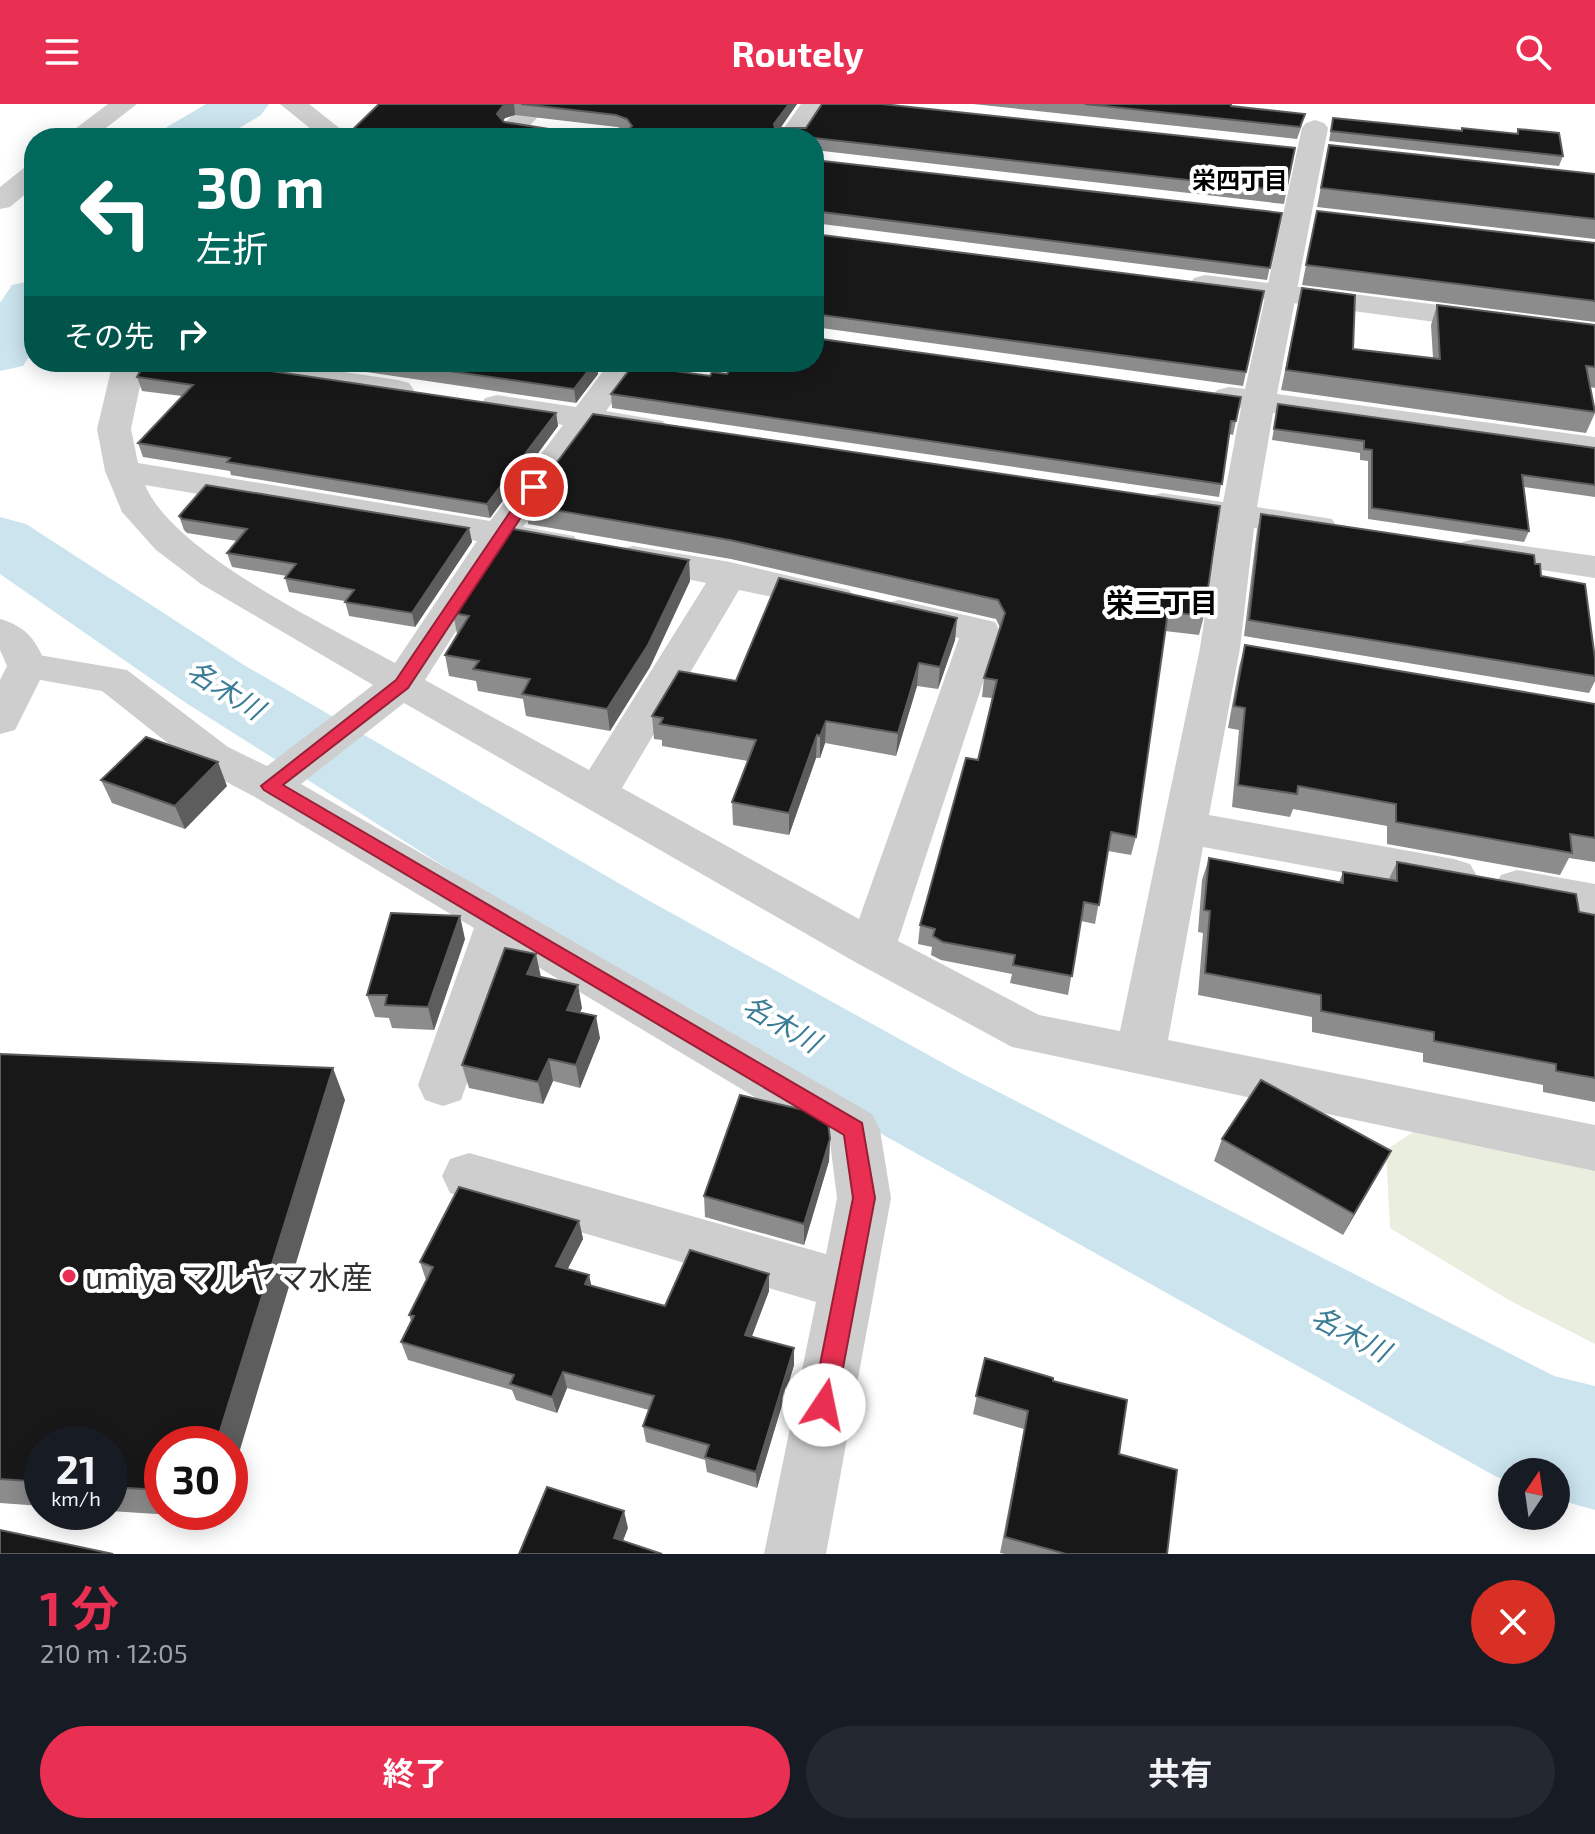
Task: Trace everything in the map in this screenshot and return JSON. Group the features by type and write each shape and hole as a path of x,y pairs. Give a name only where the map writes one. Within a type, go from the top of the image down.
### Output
{"street":[{"path":"90,128 124,104"},
{"path":"513,128 537,104"},
{"path":"797,128 814,104"},
{"path":"303,111 326,128"},
{"path":"1280,148 1313,140 1342,154"},
{"path":"1140,1055 1184,827 1236,650 1238,516 1313,140"},
{"path":"0,201 24,181"},
{"path":"1267,214 1329,221"},
{"path":"1178,281 1595,334"},
{"path":"127,372 114,429 122,471 135,504 169,542 214,576 596,795 1029,1033 1595,1148"},
{"path":"279,372 677,432"},
{"path":"270,786 402,684 500,533 618,372"},
{"path":"1197,393 1595,447"},
{"path":"122,471 730,574 981,631 872,949"},
{"path":"1129,499 1347,531"},
{"path":"1440,545 1595,567"},
{"path":"596,795 730,574"},
{"path":"0,632 17,643 27,666"},
{"path":"0,720 27,666"},
{"path":"27,666 113,679 213,757 270,786 854,1130 864,1198 795,1554"},
{"path":"1184,827 1595,901"},
{"path":"443,1085 500,920"},
{"path":"469,1176 848,1286"}],"shaded area":[{"path":"1413,1132 1595,1169 1595,1344 1507,1299 1390,1228 1386,1150"}],"building":[{"path":"379,104 511,104 503,106 497,114 504,122 543,128 354,128"},
{"path":"521,104 789,104 774,124 775,128 630,128 632,126 627,119 616,115"},
{"path":"822,104 882,104 1295,148 1286,191 824,139 824,128 806,128"},
{"path":"1085,104 1231,104 1305,114 1300,127"},
{"path":"1333,118 1462,131 1462,128 1518,134 1518,129 1559,133 1563,156 1331,131"},
{"path":"1329,145 1595,174 1595,219 1321,188"},
{"path":"824,161 1282,213 1270,268 824,212"},
{"path":"1317,211 1595,243 1595,301 1306,265"},
{"path":"824,235 1264,291 1246,372 824,315"},
{"path":"1302,288 1355,295 1353,349 1440,359 1437,305 1595,325 1595,367 1586,366 1595,412 1286,370"},
{"path":"824,339 1241,397 1236,421 1231,421 1222,484 611,394 628,372 824,372"},
{"path":"278,372 556,413 487,504 227,462 230,458 138,443 193,385 137,377 139,373"},
{"path":"456,372 587,372 574,389"},
{"path":"1278,404 1595,448 1595,485 1522,475 1529,531 1372,508 1372,450 1364,449 1364,441 1274,429"},
{"path":"593,414 1220,506 1204,616 1168,612 1136,837 1111,832 1099,905 1084,902 1072,976 1013,965 1015,955 943,942 933,936 935,929 920,925 966,758 978,760 997,680 984,678 1005,613 998,600 730,540 525,505"},
{"path":"206,485 469,528 412,613 345,602 354,590 285,578 296,564 227,553 247,529 179,516"},
{"path":"1261,514 1534,555 1535,564 1540,564 1541,576 1585,584 1595,676 1249,620"},
{"path":"508,528 689,560 648,645 607,709 522,694 530,679 473,669 479,661 445,655 469,616 453,613"},
{"path":"779,578 957,618 940,667 919,663 898,733 826,721 820,736 817,735 789,813 732,802 756,740 660,724 663,718 652,716 679,671 736,681"},
{"path":"1245,645 1595,704 1595,838 1570,834 1572,853 1396,822 1396,804 1298,786 1297,794 1238,785 1245,708 1234,706"},
{"path":"146,737 218,762 175,806 101,780"},
{"path":"1209,858 1343,883 1343,872 1397,881 1397,862 1576,894 1579,912 1595,915 1595,1078 1556,1071 1556,1064 1434,1041 1434,1032 1321,1011 1321,995 1205,973 1210,911 1204,910"},
{"path":"391,913 460,916 428,1007 385,1005 387,995 367,995"},
{"path":"505,948 536,954 527,974 578,985 567,1010 596,1016 576,1065 549,1059 538,1082 462,1065"},
{"path":"0,1054 333,1068 222,1426 144,1426 144,1489 128,1488 128,1426 24,1426 24,1481 0,1479"},
{"path":"1261,1080 1391,1151 1354,1214 1222,1139"},
{"path":"740,1095 812,1112 828,1122 830,1139 804,1224 704,1196"},
{"path":"459,1187 579,1221 556,1266 589,1275 585,1284 665,1306 690,1250 769,1274 745,1335 794,1348 756,1472 705,1457 709,1445 643,1426 654,1396 563,1372 552,1397 510,1384 514,1375 401,1342 414,1316 409,1315 433,1267 420,1262"},
{"path":"985,1358 1053,1378 1053,1381 1127,1400 1119,1454 1177,1470 1167,1554 1066,1554 1005,1537 1028,1411 976,1396"},
{"path":"547,1487 624,1511 614,1538 662,1554 519,1554"},
{"path":"0,1530 113,1554 0,1554"}],"waterway":[{"path":"203,128 243,104"},
{"path":"0,352 24,314"},
{"name":"名木川","path":"0,540 215,684 612,925 924,1105 1538,1433 1595,1448"}],"place":[{"name":"umiya マルヤマ水産","path":"69,1276"}],"district":[{"name":"栄四丁目","path":"1240,179"},
{"name":"栄三丁目","path":"1162,602"}],"route":[{"path":"534,487 500,533 402,684 270,786 854,1130 864,1198 824,1405"}]}
